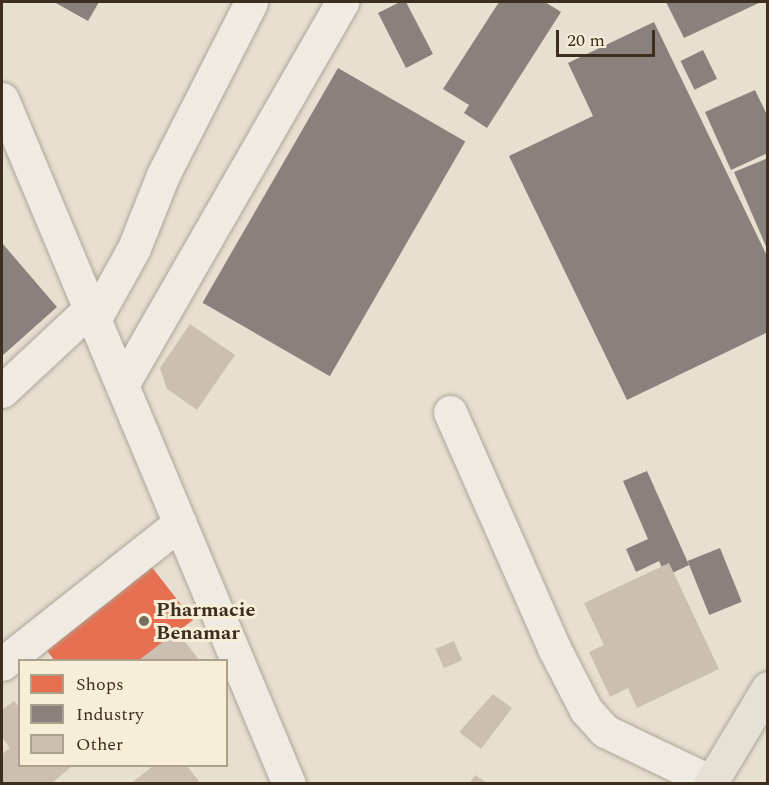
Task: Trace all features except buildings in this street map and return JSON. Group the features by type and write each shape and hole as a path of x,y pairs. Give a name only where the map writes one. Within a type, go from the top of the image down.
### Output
{"main road":[{"path":"711,783 768,688"}],"street":[{"path":"2,391 92,315 134,248 163,175 251,2"},
{"path":"122,385 342,2"},
{"path":"2,99 289,783"},
{"path":"450,412 554,648 586,710 605,731 711,783"},
{"path":"2,664 180,523"}],"place":[{"name":"Pharmacie Benamar","path":"144,621"}]}
